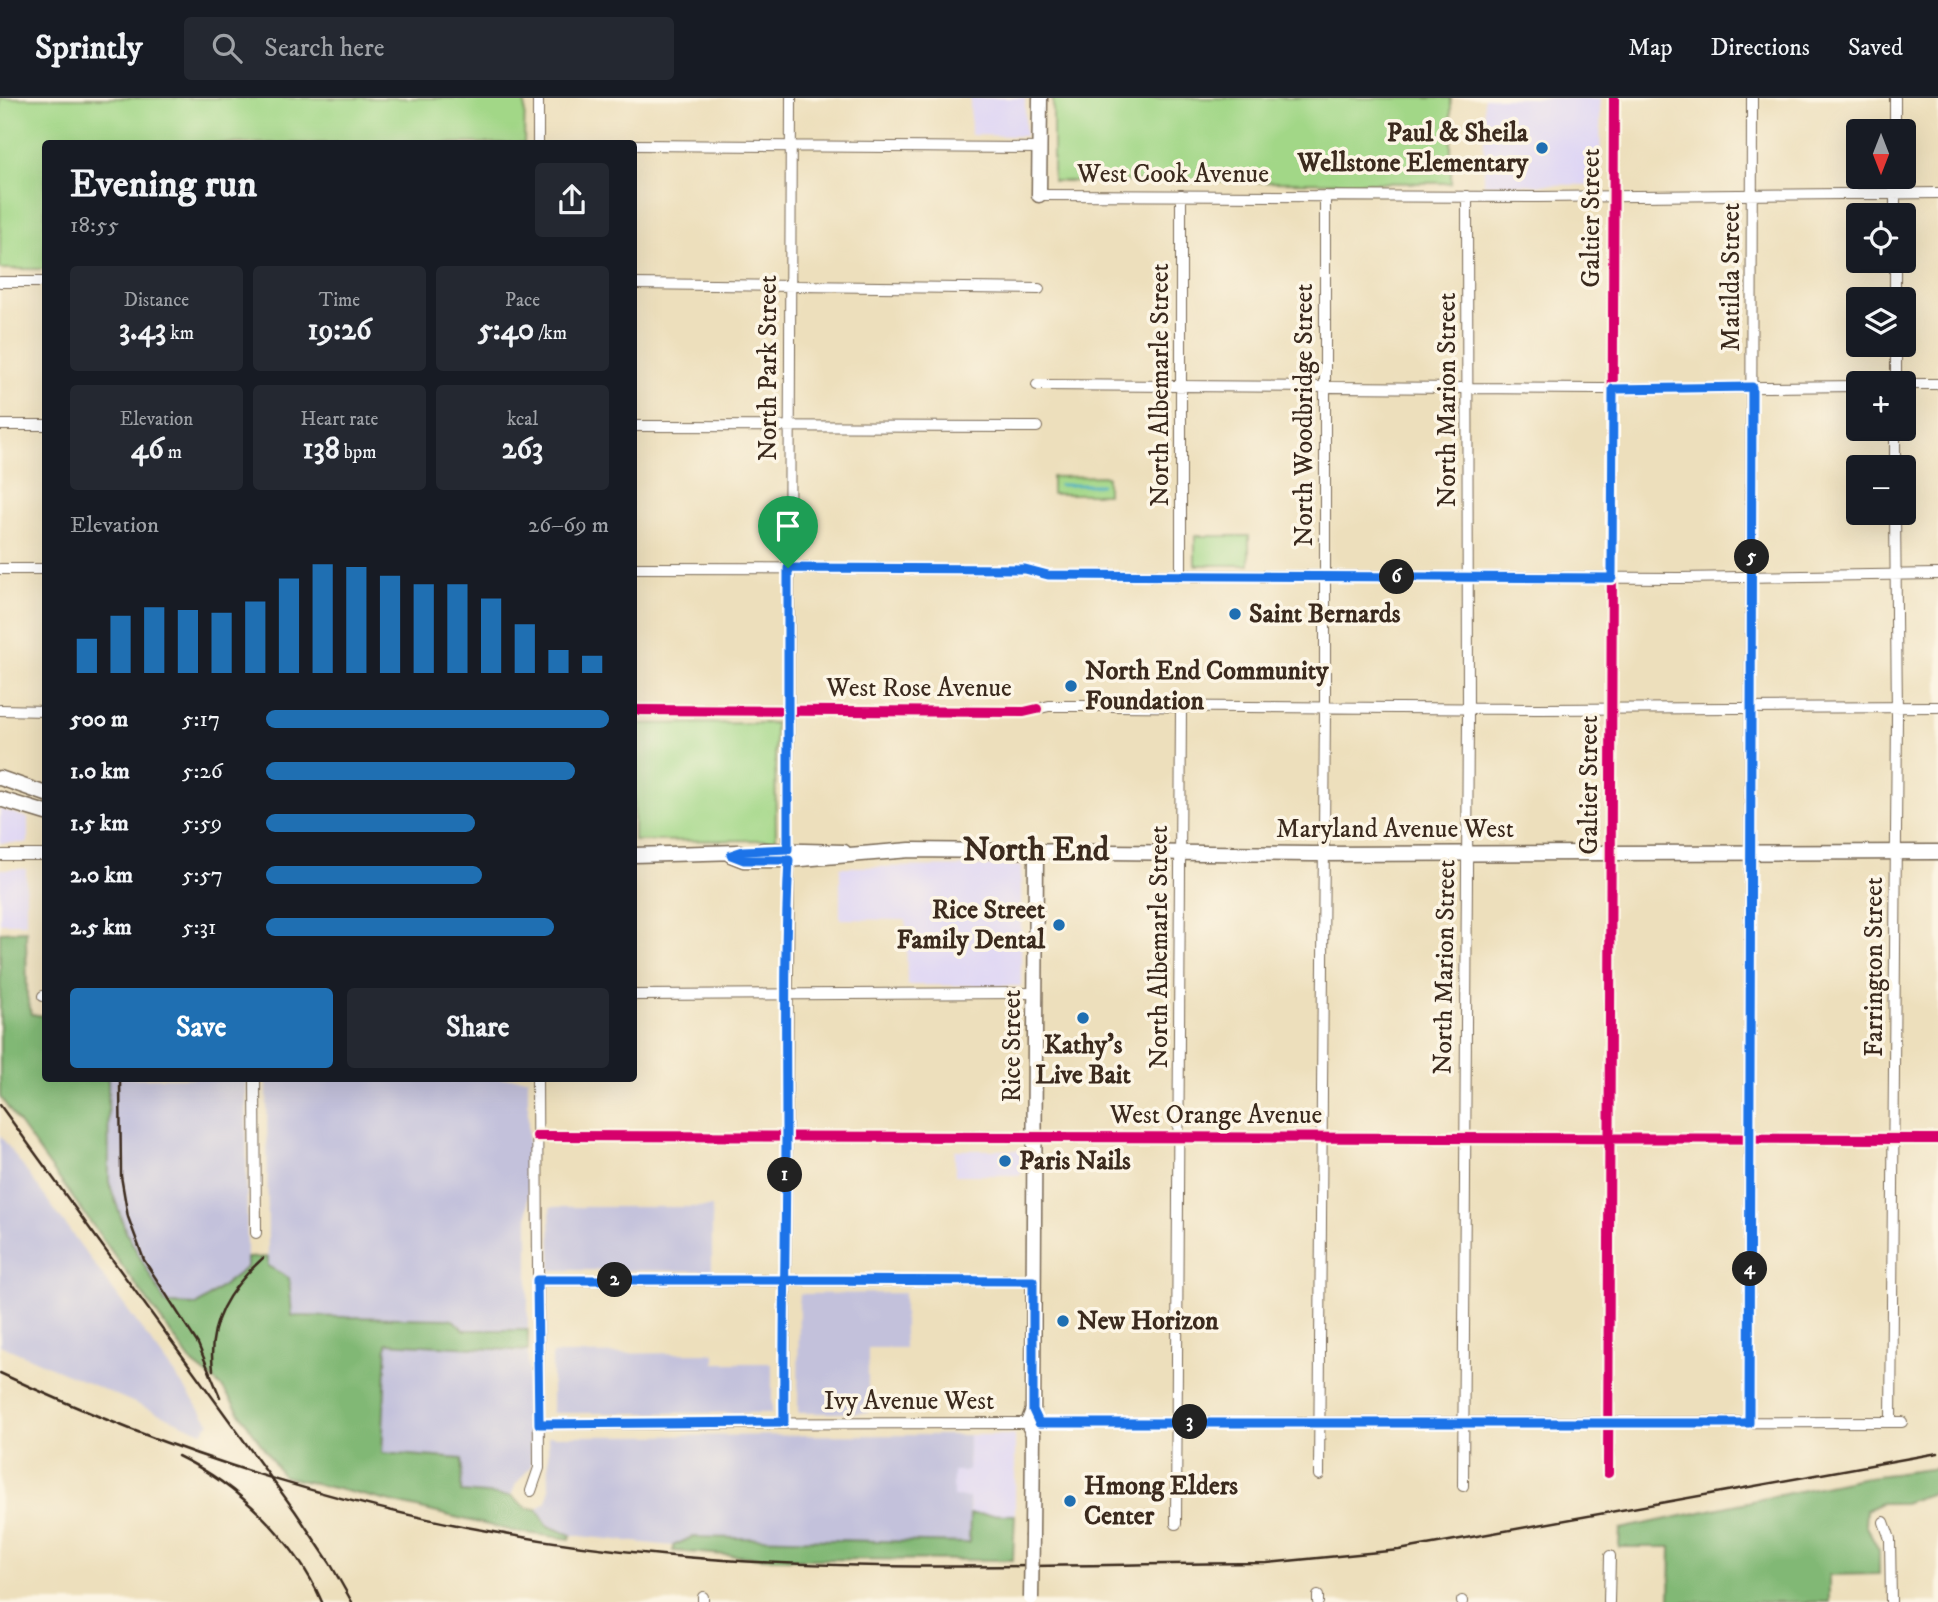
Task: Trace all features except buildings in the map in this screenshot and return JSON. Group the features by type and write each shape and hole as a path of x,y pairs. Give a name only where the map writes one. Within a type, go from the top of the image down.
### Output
{"main road":[{"path":"1039,195 1040,98"},
{"path":"0,778 42,793"},
{"path":"0,799 42,812"},
{"name":"Maryland Avenue West","path":"637,855 731,855 744,860 788,855 1036,850 1181,854 1938,852"},
{"name":"Rice Street","path":"1032,1600 1036,850"}],"street":[{"path":"538,98 538,140"},
{"name":"North Park Street","path":"784,1422 790,98"},
{"name":"Galtier Street","path":"1608,1473 1614,98"},
{"name":"Matilda Street","path":"1749,1423 1752,98"},
{"path":"1895,98 1895,119"},
{"name":"West Cook Avenue","path":"637,145 1040,148"},
{"path":"1895,189 1895,203"},
{"name":"West Cook Avenue","path":"1039,195 1614,197 1938,193"},
{"name":"North Albemarle Street","path":"1181,195 1181,575"},
{"name":"North Woodbridge Street","path":"1319,1475 1325,707 1325,196"},
{"name":"North Marion Street","path":"1462,1486 1468,708 1467,196"},
{"path":"0,282 42,282"},
{"path":"637,284 1039,289"},
{"path":"1916,384 1938,384"},
{"path":"1037,385 1613,389 1846,386"},
{"path":"0,425 42,425"},
{"path":"637,426 1037,427"},
{"name":"Farrington Street","path":"1895,525 1897,707 1894,1138 1897,1422"},
{"path":"637,568 1025,569 1048,575 1612,578 1938,574"},
{"path":"0,569 42,569"},
{"name":"West Rose Avenue","path":"637,710 1024,712 1049,706 1612,709 1938,707"},
{"name":"North Albemarle Street","path":"1177,1524 1181,706"},
{"path":"0,710 42,710"},
{"path":"0,855 42,855"},
{"path":"637,995 1034,993"},
{"path":"255,1082 256,1233"},
{"path":"531,1491 539,1468 537,1082"},
{"name":"West Orange Avenue","path":"537,1136 1938,1139"},
{"path":"537,1280 1033,1281"},
{"name":"Ivy Avenue West","path":"539,1424 1897,1422"},
{"path":"1884,1522 1890,1539 1891,1602"},
{"path":"1609,1602 1610,1556"}],"shaded area":[{"path":"970,98 1025,98 1025,136 971,135"},
{"name":"Paul & Sheila Wellstone Elementary","path":"1484,98 1600,98 1601,185 1484,184"},
{"path":"0,809 28,818 28,843 0,843"},
{"path":"1021,866 1021,986 907,985 906,920 840,919 840,867"},
{"path":"0,869 26,869 26,923 0,923"},
{"path":"108,1082 246,1082 247,1267 198,1305 166,1304 126,1232 109,1182"},
{"path":"267,1082 528,1082 528,1330 464,1330 452,1319 292,1316 289,1278 268,1265"},
{"path":"0,1135 210,1423 202,1432 0,1345"},
{"path":"955,1150 1021,1150 1021,1175 955,1175"},
{"path":"550,1207 712,1207 712,1271 551,1270"},
{"path":"904,1293 904,1348 868,1348 868,1413 798,1413 799,1294"},
{"path":"387,1343 528,1351 531,1466 516,1484 511,1496 461,1492 462,1459 382,1453"},
{"path":"715,1353 715,1363 772,1363 772,1413 552,1413 552,1354"},
{"path":"969,1435 1015,1435 1015,1515 970,1514 969,1498 953,1498 953,1471 968,1470"},
{"path":"969,1435 968,1471 953,1471 953,1497 969,1498 970,1543 692,1537 673,1546 571,1535 548,1526 537,1509 547,1501 549,1491 548,1436"}],"green space":[{"path":"0,98 525,98 524,140 42,140 42,269 0,269"},
{"path":"1053,98 1451,98 1451,183 1053,181"},
{"path":"1107,476 1107,494 1052,494 1052,477"},
{"path":"1195,536 1249,536 1249,565 1195,565"},
{"path":"775,723 776,840 637,841 637,724"},
{"path":"26,931 27,996 31,1014 42,1016 42,1082 108,1082 109,1182 126,1232 166,1304 198,1305 247,1267 247,1258 268,1257 268,1266 289,1278 292,1316 452,1319 464,1330 528,1330 528,1351 387,1343 382,1453 462,1459 461,1492 511,1496 527,1508 537,1509 548,1526 571,1535 570,1539 517,1532 283,1476 222,1387 193,1364 0,1097 0,932"},
{"path":"1938,1468 1938,1491 1904,1503 1881,1503 1866,1510 1865,1525 1879,1550 1879,1574 1829,1575 1829,1602 1670,1602 1671,1547 1619,1547 1620,1529 1861,1478"},
{"path":"970,1514 1015,1515 1013,1560 779,1559 673,1551 673,1546 692,1537 969,1543"}],"waterway":[{"path":"1059,485 1101,485"}],"railway":[{"path":"120,1082 121,1176 128,1217 144,1260 198,1344 220,1397"},
{"path":"0,1105 295,1511 352,1602"},
{"path":"213,1370 214,1337 223,1308 240,1282 263,1258"},
{"path":"0,1373 159,1440 323,1493 406,1514 576,1545 737,1561 888,1566 1267,1563 1399,1550 1938,1453"},
{"path":"178,1456 222,1482 262,1517 297,1557 322,1602"}],"cycle path":[{"path":"1608,1473 1614,98"},
{"path":"637,710 1024,712 1037,709"},
{"path":"537,1136 1938,1139"}],"place":[{"name":"Paul & Sheila Wellstone Elementary","path":"1542,148"},
{"name":"Saint Bernards","path":"1235,614"},
{"name":"North End Community Foundation","path":"1071,686"},
{"name":"Rice Street Family Dental","path":"1059,925"},
{"name":"Kathy's Live Bait","path":"1083,1018"},
{"name":"Paris Nails","path":"1005,1161"},
{"name":"New Horizon","path":"1063,1321"},
{"name":"Hmong Elders Center","path":"1070,1501"}],"district":[{"name":"North End","path":"1036,850"}],"route":[{"path":"788,568 788,849 743,851 731,855 744,860 789,860 785,995 786,1138 783,1280 784,1422 539,1424 537,1280 774,1280 783,1280 872,1280 1033,1281 1033,1410 1039,1423 1749,1423 1752,387 1613,389 1612,578 1048,575 1025,569 788,568"}]}
